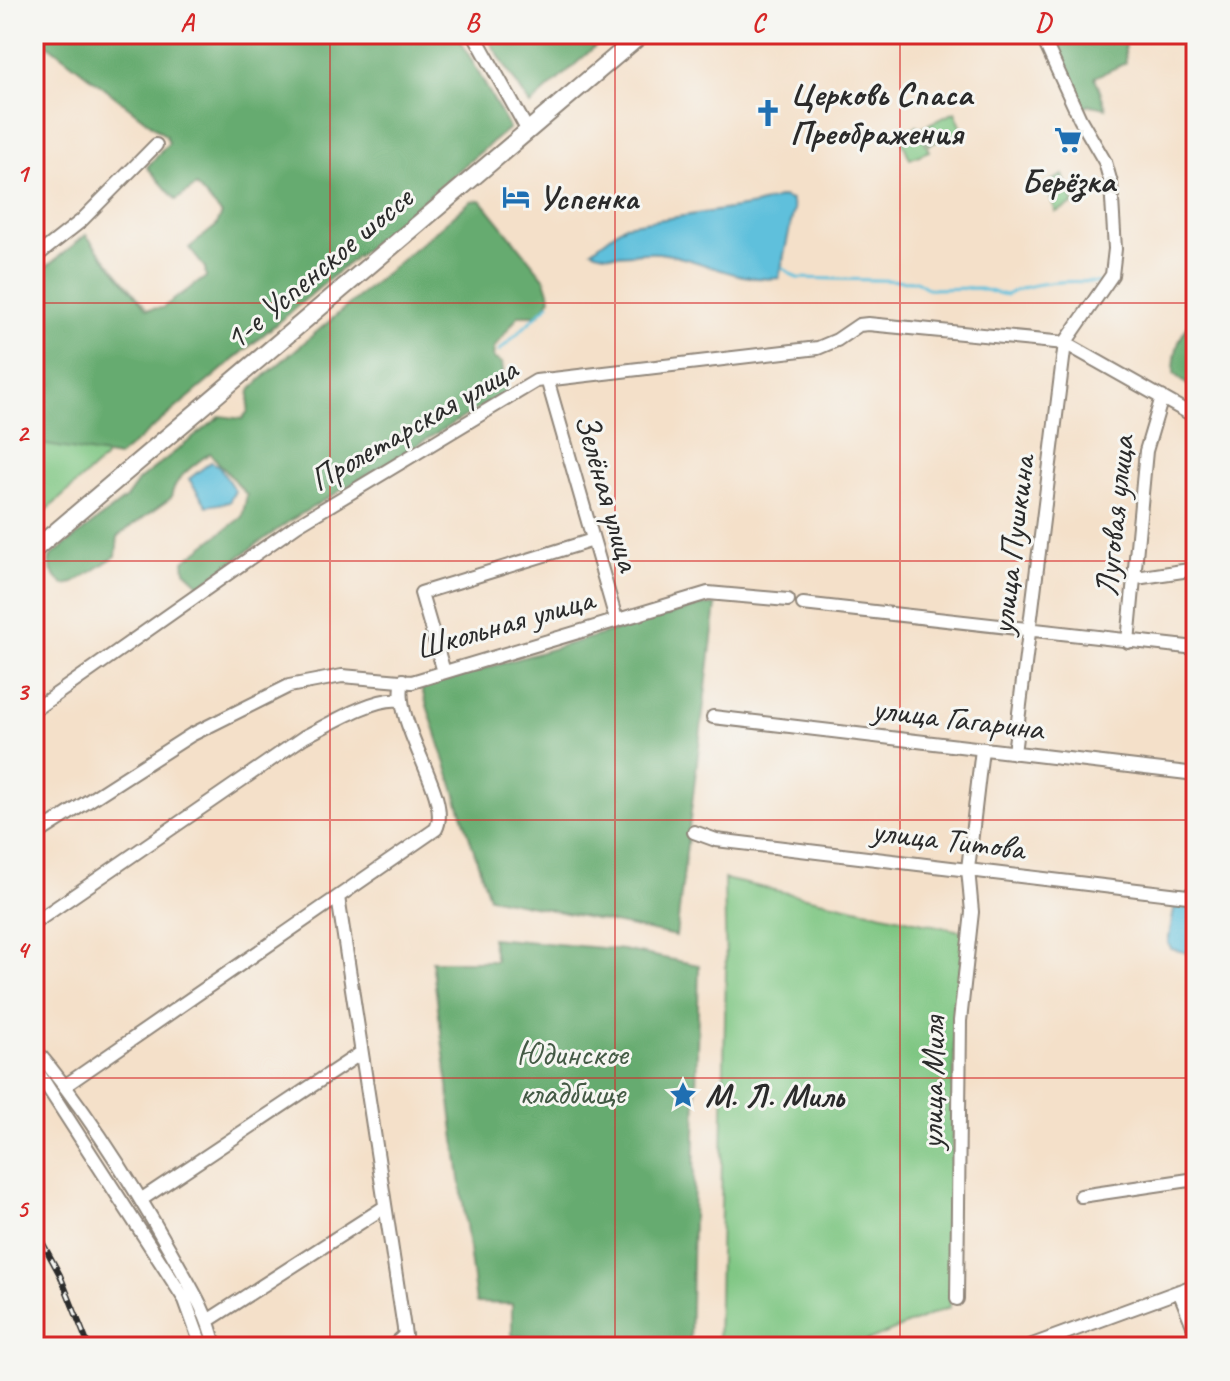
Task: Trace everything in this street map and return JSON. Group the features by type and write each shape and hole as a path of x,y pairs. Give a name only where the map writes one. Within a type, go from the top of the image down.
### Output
{"main road":[{"name":"1-е Успенское шоссе","path":"34,550 642,34"}],"street":[{"path":"474,34 528,131"},
{"path":"1041,34 1080,119 1105,162 1111,183 1115,249 1112,275 1065,343 1196,417"},
{"path":"35,254 81,221 156,145"},
{"name":"Пролетарская улица","path":"34,710 297,525 420,448 536,381 818,348 859,325 868,324 1065,343"},
{"name":"улица Пушкина","path":"1014,753 1065,343"},
{"name":"Зелёная улица","path":"547,379 616,619"},
{"name":"Луговая улица","path":"1128,642 1146,451 1162,397"},
{"path":"444,672 421,593 593,540"},
{"path":"1136,578 1196,569"},
{"name":"Школьная улица","path":"34,836 178,743 260,698 289,686 342,676 412,682 708,593 788,600"},
{"path":"803,604 1030,632 1196,648"},
{"path":"66,1085 436,829 439,824 436,801 399,700 403,680"},
{"path":"34,923 304,737 346,716 391,699 399,700"},
{"name":"улица Гагарина","path":"713,717 1196,774"},
{"path":"968,869 982,749"},
{"name":"улица Титова","path":"694,832 716,840 1196,897"},
{"name":"улица Миля","path":"957,1299 960,1021 972,912 968,869"},
{"path":"338,897 383,1208 405,1335 392,1347"},
{"path":"34,1048 66,1085 142,1199 209,1320 215,1347"},
{"path":"142,1199 361,1053"},
{"path":"34,1066 185,1300 202,1347"},
{"path":"1081,1196 1196,1179"},
{"path":"209,1320 383,1208"},
{"path":"1027,1347 1196,1285"},
{"path":"1179,1291 1196,1333"}],"green space":[{"path":"34,34 457,34 509,128 118,457 34,443 34,277 86,235 147,309 162,308 206,277 205,268 189,248 216,226 222,214 196,186 176,200 147,167 169,143 166,136"},
{"path":"485,34 609,34 530,105"},
{"path":"1046,34 1128,34 1124,37 1126,63 1095,77 1106,108 1090,105 1079,110"},
{"path":"955,112 963,130 929,145 922,127"},
{"path":"917,126 929,151 910,159 899,134"},
{"path":"1063,175 1074,204 1056,212 1045,184"},
{"path":"481,200 545,279 551,298 539,315 519,315 494,348 493,358 502,363 506,392 291,520 200,585 185,571 184,561 242,517 247,495 210,453 180,478 171,498 118,536 116,556 74,583 64,585 57,579 52,572 51,556 126,498 139,480 221,416 242,419 248,411 250,390 267,374 471,201"},
{"path":"1196,317 1196,392 1174,374 1179,343 1185,329"},
{"path":"34,416 119,434 104,459 37,519 34,514"},
{"path":"703,605 716,605 676,936 489,897 421,687"},
{"path":"724,879 965,932 955,1020 950,1307 853,1347 718,1347 726,971"},
{"name":"Юдинское кладбище","path":"491,938 623,950 699,965 690,1347 512,1336 512,1304 476,1303 432,961 496,961"}],"water":[{"path":"782,197 791,200 794,209 779,278 733,274 659,253 616,255 592,250 625,225 755,205"},
{"path":"211,462 218,465 235,491 229,502 207,506 189,479"},
{"path":"1175,904 1196,907 1196,955 1171,949 1168,943"}],"waterway":[{"path":"783,268 797,278 916,281 929,289 976,288 1006,295 1027,287 1052,283 1100,283"},
{"path":"499,351 549,304"}],"railway":[{"path":"34,1227 60,1275 89,1347"}],"place":[{"name":"Церковь Спаса Преображения","path":"768,113"},
{"name":"Берёзка","path":"1068,140"},
{"name":"Успенка","path":"516,197"},
{"name":"М. Л. Миль","path":"683,1095"}]}
